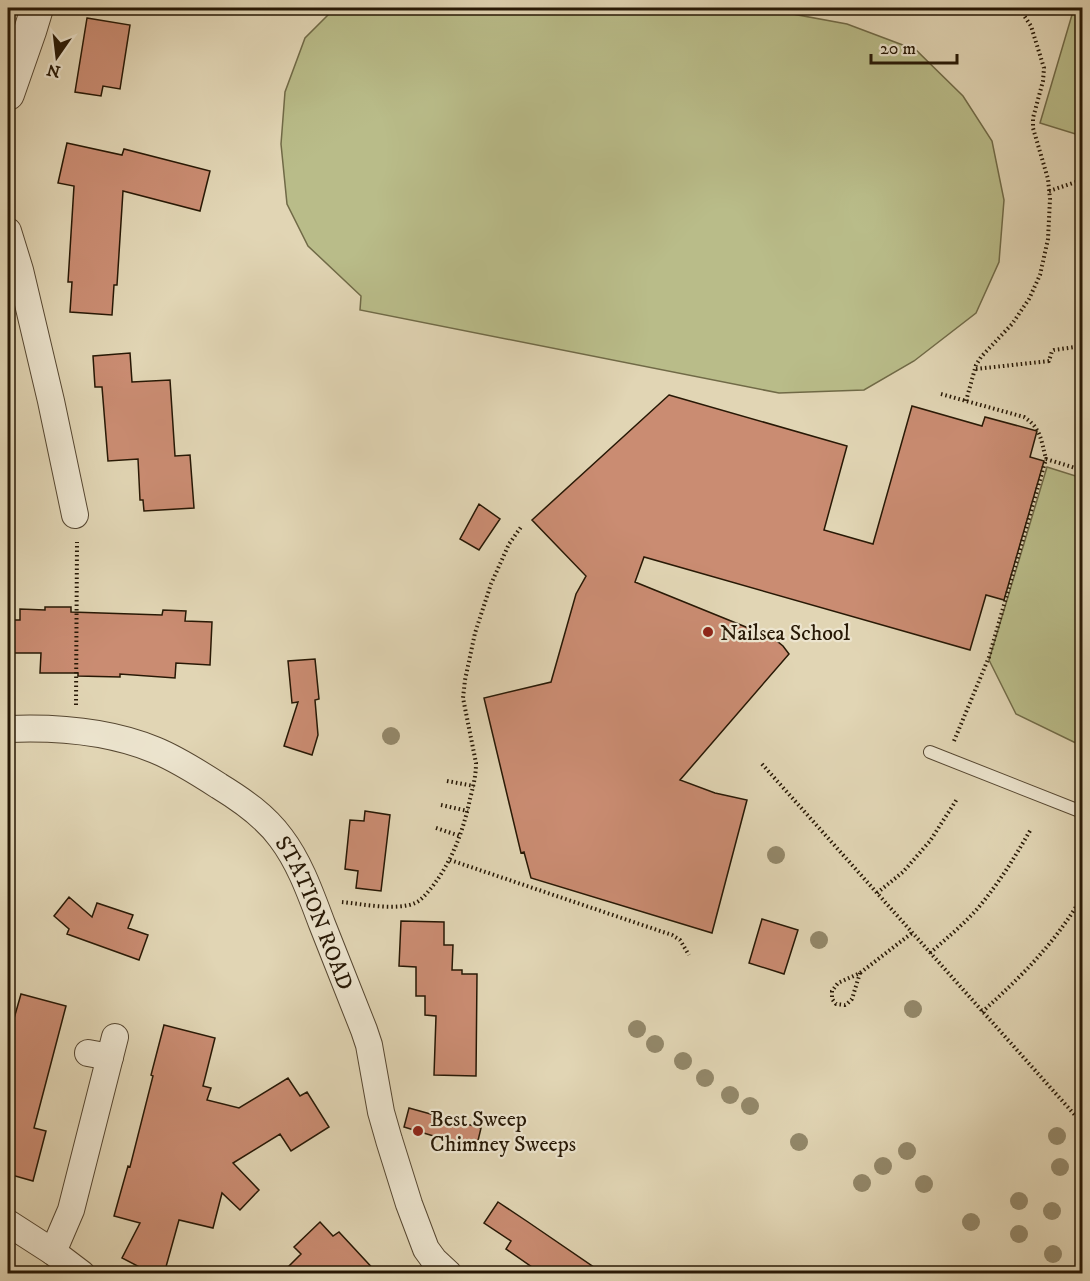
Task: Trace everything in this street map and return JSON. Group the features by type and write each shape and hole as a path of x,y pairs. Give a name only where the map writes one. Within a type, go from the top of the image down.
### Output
{"street":[{"path":"8,94 37,8"},
{"path":"8,231 23,281 75,515"},
{"name":"STATION ROAD","path":"8,729 75,730 131,742 155,750 231,793 259,813 281,837 312,899 369,1045 386,1131 426,1249 449,1274"},
{"path":"53,1252 71,1210 104,1049"},
{"path":"8,1223 82,1274"}],"lane":[{"path":"930,752 1083,812"}],"path":[{"path":"966,401 975,369 981,357 1019,314 1036,285 1045,258 1048,239 1048,179 1033,128 1033,118 1043,81 1044,68 1031,26 1019,8"},
{"path":"1049,191 1083,180"},
{"path":"975,369 1049,361 1052,351 1083,346"},
{"path":"941,393 1024,417 1032,422 1039,431 1046,459 988,657 947,758"},
{"path":"1046,459 1083,470"},
{"path":"75,515 77,549 75,730"},
{"path":"312,899 394,907 413,904 426,895 450,860 468,811 476,774 476,763 463,698 465,680 475,633 491,584 509,544 520,528"},
{"path":"762,764 1083,1123"},
{"path":"447,781 474,786"},
{"path":"877,893 903,872 930,841 957,799"},
{"path":"441,805 468,811"},
{"path":"436,828 460,836"},
{"path":"930,953 978,908 1007,870 1032,829"},
{"path":"450,860 672,935 680,940 689,955"},
{"path":"982,1012 1022,976 1040,956 1083,897"},
{"path":"860,973 850,1001 845,1005 836,1004 831,996 834,987 860,973 912,933"}],"green space":[{"path":"335,8 760,8 847,24 916,50 963,96 992,141 1004,200 999,262 976,313 914,361 864,390 779,393 360,310 361,296 308,246 287,204 281,144 285,92 305,38"},
{"path":"1074,8 1082,8 1082,136 1040,123"},
{"path":"1047,467 1082,478 1082,746 1016,714 989,660"}],"building":[{"path":"87,18 130,25 120,89 103,86 101,96 75,92"},
{"path":"67,143 122,155 124,149 210,171 200,211 123,191 117,285 114,285 112,315 70,312 72,282 68,282 74,186 58,183"},
{"path":"130,353 132,382 170,380 175,456 190,455 194,508 144,511 143,500 140,500 138,459 108,461 102,387 95,387 93,356"},
{"path":"669,395 847,446 824,530 873,544 912,406 982,426 985,417 1037,431 1030,457 1044,461 1004,600 986,595 970,650 644,557 635,582 773,638 789,654 680,780 715,793 747,800 712,933 531,878 524,852 521,853 484,698 551,682 576,594 586,576 532,520"},
{"path":"479,504 500,519 479,550 460,539"},
{"path":"45,607 71,607 71,612 162,615 163,610 186,611 185,621 212,622 210,665 176,663 175,678 120,674 120,677 78,676 78,673 40,673 41,653 13,653 14,620 20,620 20,609 45,610"},
{"path":"315,659 319,699 315,700 318,735 312,755 284,746 298,702 292,703 288,661"},
{"path":"365,811 390,815 381,891 356,888 358,871 345,869 350,820 364,821"},
{"path":"69,897 92,917 97,903 133,915 128,928 148,935 139,960 67,934 69,929 54,916"},
{"path":"762,919 798,930 784,974 749,963"},
{"path":"401,921 444,922 444,945 453,945 452,970 462,970 462,974 477,974 476,1076 434,1075 436,1016 425,1015 425,996 416,996 416,967 399,966"},
{"path":"21,994 66,1006 34,1128 46,1131 33,1181 8,1174 8,1020 13,1022"},
{"path":"164,1025 215,1038 203,1086 211,1088 207,1100 239,1108 288,1078 300,1096 307,1092 329,1127 291,1151 280,1134 233,1163 259,1190 240,1210 222,1193 213,1228 179,1220 164,1274 153,1274 122,1258 140,1223 114,1216 128,1166 130,1167"},
{"path":"409,1108 481,1128 476,1149 404,1127"},
{"path":"498,1202 604,1274 542,1274 506,1249 511,1241 484,1223"},
{"path":"320,1222 333,1236 339,1232 378,1274 281,1274 301,1254 294,1247"}],"place":[{"name":"Nailsea School","path":"708,632"},
{"name":"Best Sweep Chimney Sweeps","path":"418,1131"}]}
